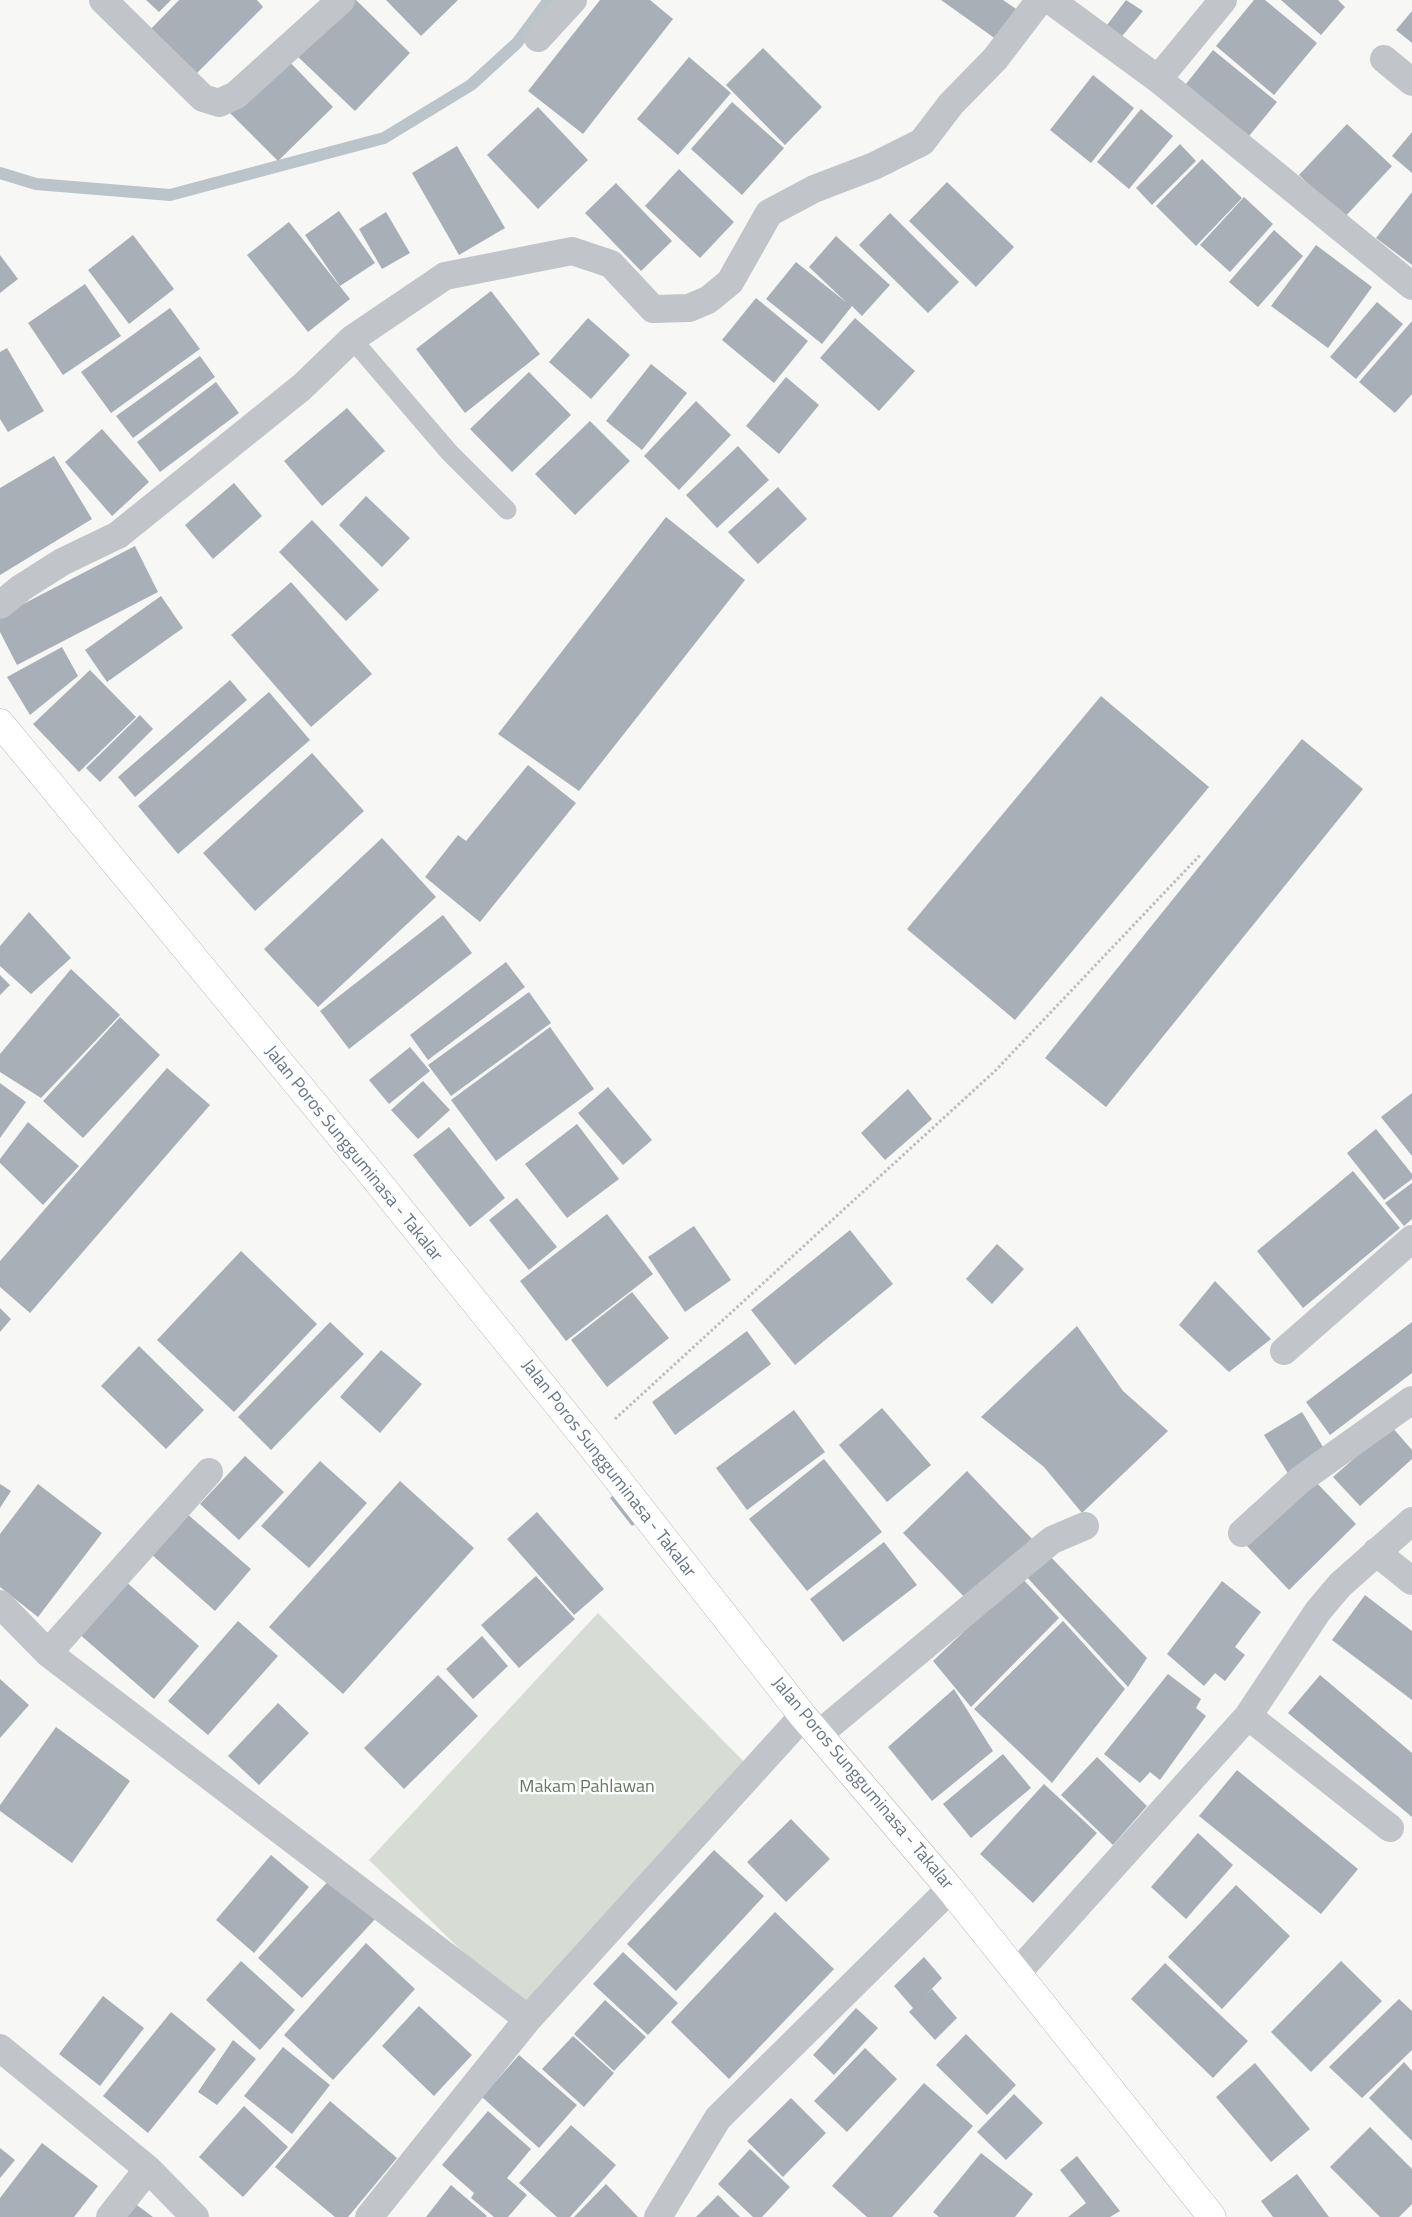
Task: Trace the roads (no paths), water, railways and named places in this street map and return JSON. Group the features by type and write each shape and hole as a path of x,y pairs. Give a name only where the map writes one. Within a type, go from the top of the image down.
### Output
{"highway":[{"name":"Jalan Poros Sungguminasa - Takalar","path":"0,723 201,970 361,1161 588,1443 811,1725 950,1890 1212,2217"}],"street":[{"path":"103,0 203,98 219,103 236,95 341,0"},
{"path":"538,38 573,0"},
{"path":"0,605 21,588 62,562 118,535 302,387 352,339 445,276 572,251 611,264 653,309 689,308 708,300 730,282 769,213 814,189 874,166 922,142 951,104 995,59 1040,0"},
{"path":"1050,0 1158,80 1412,286"},
{"path":"1158,80 1223,0"},
{"path":"1384,59 1412,82"},
{"path":"1284,1351 1412,1239"},
{"path":"1242,1533 1300,1480 1412,1400"},
{"path":"48,1653 209,1472"},
{"path":"1017,1973 1248,1716 1318,1611 1340,1585 1412,1521"},
{"path":"369,2217 528,2019 811,1725 991,1592 1052,1540 1085,1526"},
{"path":"1376,1552 1412,1581"},
{"path":"0,1604 48,1653 528,2019"},
{"path":"1248,1716 1390,1828"},
{"path":"658,2217 718,2118 950,1890"},
{"path":"0,2048 148,2169 195,2217"},
{"path":"110,2217 148,2169"}],"lane":[{"path":"352,339 450,452 506,510"}],"waterway":[{"path":"0,173 36,184 170,195 384,138 471,85 517,43 549,0"}],"park label":[{"name":"Makam Pahlawan","path":"587,1788"}]}
